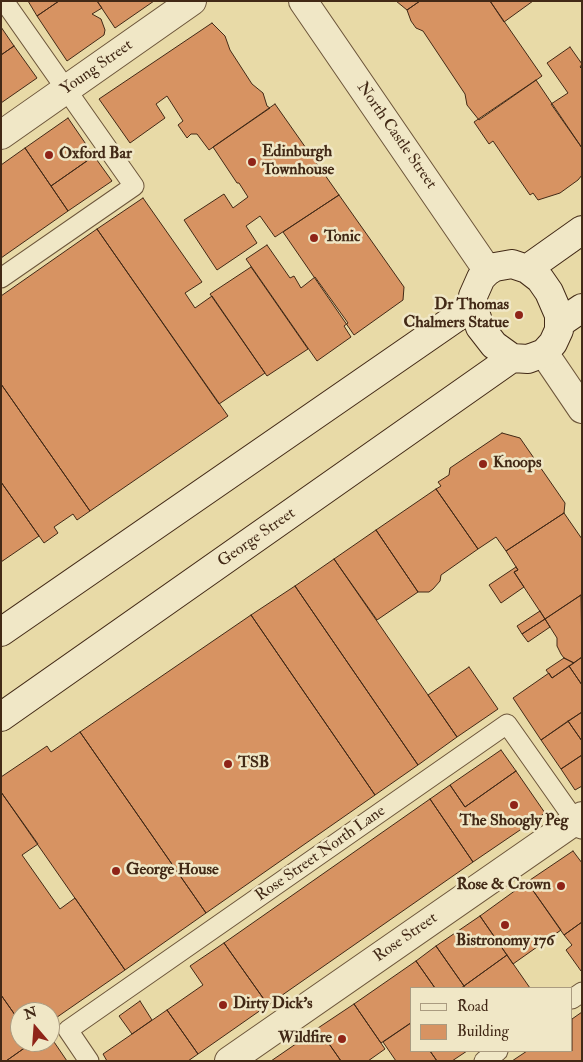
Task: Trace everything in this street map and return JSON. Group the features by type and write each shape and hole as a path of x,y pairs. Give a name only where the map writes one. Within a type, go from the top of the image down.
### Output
{"street":[{"name":"Young Street","path":"1,135 192,1"},
{"name":"North Castle Street","path":"303,1 488,271"},
{"path":"527,269 582,230"},
{"path":"512,264 527,269 550,292 556,307 571,315 559,330 554,343 544,353 528,359 512,358 502,352 480,327 473,306 473,296 481,278 488,271 496,267 512,264"},
{"path":"1,632 473,306"},
{"path":"544,353 582,409"},
{"name":"George Street","path":"1,717 512,358"},
{"name":"Rose Street","path":"230,1061 579,822"}],"lane":[{"path":"1,278 134,186 4,1"},
{"name":"Rose Street North Lane","path":"90,1061 68,1030 507,724 579,822"},
{"path":"484,1061 497,1052"}],"building":[{"path":"28,1 59,1 37,16"},
{"path":"59,1 97,1 102,8 92,14 101,19 105,30 104,35 67,61 37,16"},
{"path":"97,1 154,1 115,28"},
{"path":"396,1 420,1 407,10"},
{"path":"420,1 490,1 542,76 479,120 467,105 465,94 423,31 416,28 411,21 407,10"},
{"path":"490,1 533,1 504,22"},
{"path":"212,23 225,36 230,50 252,84 263,93 267,106 270,108 209,150 197,134 191,134 187,138 178,125 183,121 167,96 156,104 165,118 130,143 99,99"},
{"path":"1,27 14,46 1,55"},
{"path":"14,46 37,78 1,103 1,55"},
{"path":"570,47 582,64 580,67 582,69 582,148 551,104 568,93 547,63"},
{"path":"536,80 582,148 582,175 578,180 560,193 538,200 533,193 530,195 493,141 489,144 474,122"},
{"path":"275,104 339,195 275,237 260,216 246,226 257,243 217,270 184,220 224,194 233,208 248,197 213,147"},
{"path":"68,118 94,156 51,186 25,148"},
{"path":"25,148 68,211 1,258 1,165"},
{"path":"94,156 112,181 68,211 51,186"},
{"path":"339,195 404,287 403,300 354,335 283,232"},
{"path":"143,198 202,282 185,293 195,308 212,296 265,373 219,404 97,229"},
{"path":"97,229 228,416 90,511 1,384 1,296"},
{"path":"267,245 290,278 294,276 301,288 315,277 348,323 344,326 351,337 317,361 246,259"},
{"path":"251,267 308,349 267,376 210,294"},
{"path":"1,384 90,511 77,520 73,514 54,527 58,533 44,543 1,482"},
{"path":"502,433 520,438 565,503 564,513 506,551 496,537 478,549 436,489 441,486 438,482 449,475 450,468"},
{"path":"1,482 39,536 1,562"},
{"path":"436,489 478,549 441,575 440,581 429,592 418,592 376,530"},
{"path":"564,513 582,539 582,596 545,619 514,572 518,570 506,551"},
{"path":"376,530 418,592 377,620 334,559"},
{"path":"334,559 457,737 418,765 295,586"},
{"path":"516,567 518,570 514,572 524,587 501,603 489,585"},
{"path":"295,586 418,765 375,795 251,615"},
{"path":"581,595 582,657 574,663 564,658 561,654 557,646 557,638 545,619"},
{"path":"540,611 545,619 522,634 517,626"},
{"name":"TSB","path":"251,615 375,795 206,913 80,732"},
{"path":"545,619 550,627 528,642 522,634"},
{"path":"582,657 582,685 569,666"},
{"path":"564,658 574,663 552,678 546,670"},
{"path":"569,666 582,685 582,712 541,740 513,698 549,673 552,678"},
{"path":"469,667 498,709 457,737 428,695"},
{"path":"582,712 582,741 568,721"},
{"path":"568,721 582,741 582,755 561,769 541,740"},
{"name":"George House","path":"80,732 206,913 125,970 1,792 1,777 47,746 51,752"},
{"path":"501,750 516,771 465,807 450,785"},
{"path":"582,755 582,786 575,790 561,769"},
{"path":"516,771 545,813 473,862 430,799 450,785 465,807"},
{"path":"1,792 38,844 22,855 60,909 75,898 125,970 60,1015 60,1002 10,1002 10,1008 1,995"},
{"path":"430,799 473,862 268,1005 224,943"},
{"path":"573,851 582,863 582,922 564,935 527,882"},
{"path":"527,882 561,930 513,964 480,916"},
{"path":"480,916 507,955 464,986 436,946"},
{"path":"582,922 581,971 566,950 572,945 564,935"},
{"path":"224,943 268,1005 198,1054 167,1010 203,985 190,966"},
{"path":"436,946 464,986 434,987 416,961"},
{"path":"507,955 529,987 464,987"},
{"path":"416,961 434,987 410,987 410,1023 381,1043 354,1004"},
{"path":"1,995 10,1008 10,1052 19,1052 6,1061 1,1061"},
{"path":"140,1001 152,1020 132,1034 119,1016"},
{"path":"354,1004 385,1049 368,1061 341,1061 318,1028"},
{"path":"167,1010 198,1054 188,1061 107,1061 103,1054"},
{"path":"582,1012 582,1061 512,1061 526,1052 573,1052 573,1018"},
{"path":"410,1024 410,1052 431,1052 437,1061 396,1061 383,1042"},
{"path":"318,1028 341,1061 271,1061 303,1039"},
{"path":"60,1051 67,1061 6,1061 19,1052"},
{"path":"431,1052 466,1052 452,1061 437,1061"}],"place":[{"name":"Oxford Bar","path":"49,155"},
{"name":"Edinburgh Townhouse","path":"252,162"},
{"name":"Tonic","path":"314,238"},
{"name":"Dr Thomas Chalmers Statue","path":"519,315"},
{"name":"Knoops","path":"483,464"},
{"name":"TSB","path":"228,764"},
{"name":"The Shoogly Peg","path":"514,805"},
{"name":"George House","path":"116,871"},
{"name":"Rose & Crown","path":"561,886"},
{"name":"Bistronomy 176","path":"505,925"},
{"name":"Dirty Dick's","path":"223,1005"},
{"name":"Wildfire","path":"342,1039"}]}
